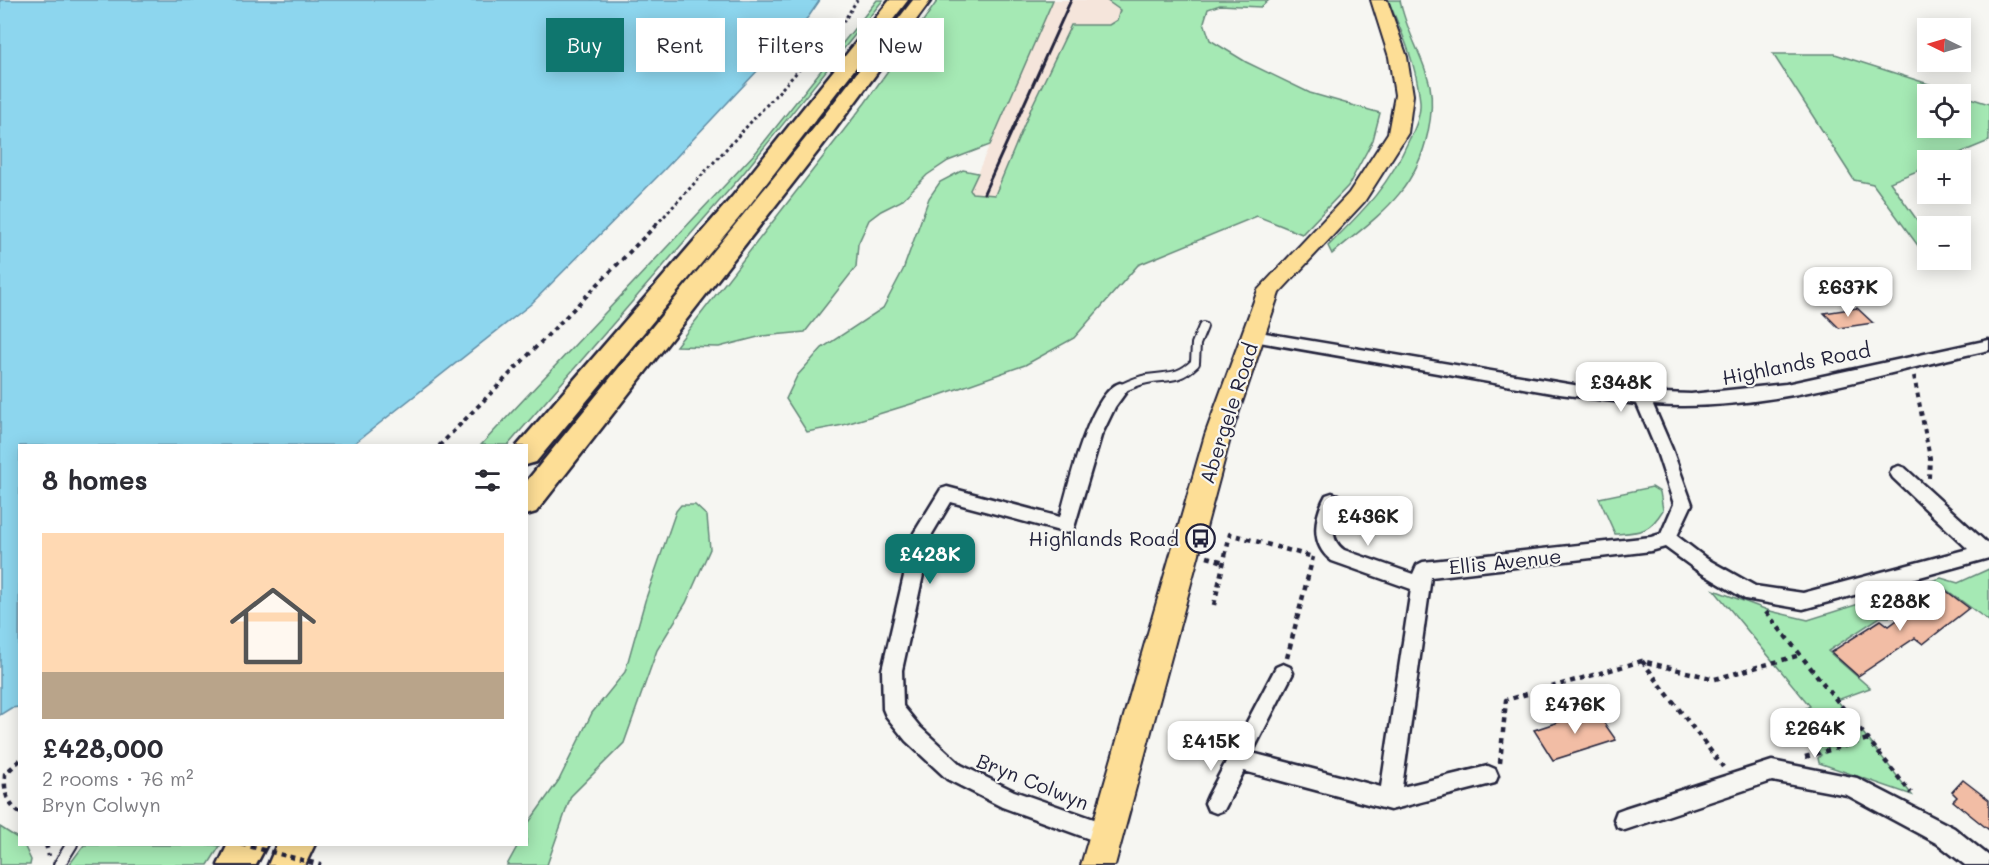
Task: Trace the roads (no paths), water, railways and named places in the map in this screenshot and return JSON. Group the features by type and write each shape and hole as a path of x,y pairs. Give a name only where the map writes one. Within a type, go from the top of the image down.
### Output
{"highway":[{"path":"528,452 740,202 899,0"},
{"path":"528,501 590,420 864,80 922,0"},
{"path":"236,865 248,846"},
{"path":"286,865 296,846"}],"main road":[{"name":"Abergele Road","path":"1098,865 1218,435 1269,290 1357,197 1398,133 1404,95 1398,57 1378,0"}],"street":[{"name":"Highlands Road","path":"1252,336 1553,387 1642,398 1728,398 1804,386 1989,345"},
{"name":"Bryn Colwyn","path":"1106,834 1009,800 954,772 913,734 892,709 892,670 923,533 947,494 1067,526 1088,450 1107,404 1120,388"},
{"path":"1642,398 1664,449 1683,504 1667,539 1701,564 1752,593 1803,601 1984,552 1899,473"},
{"path":"1332,500 1321,554 1338,556 1421,584 1390,800"},
{"name":"Ellis Avenue","path":"1421,584 1423,570 1651,544 1667,539"},
{"path":"1216,803 1283,673"},
{"path":"1240,760 1390,800 1488,776"},
{"path":"1625,819 1772,771 1850,784 1946,836 1983,865"}],"lane":[{"path":"1120,388 1144,380 1169,379 1184,375 1196,363 1196,343 1203,327"},
{"path":"58,865 71,846"}],"water":[{"path":"0,0 820,0 807,18 737,18 737,72 756,72 664,170 531,304 353,444 18,444 18,707 11,708 0,715"}],"railway":[{"path":"984,193 1071,0"}],"place":[{"name":"Highlands Road","path":"1200,538"}]}
